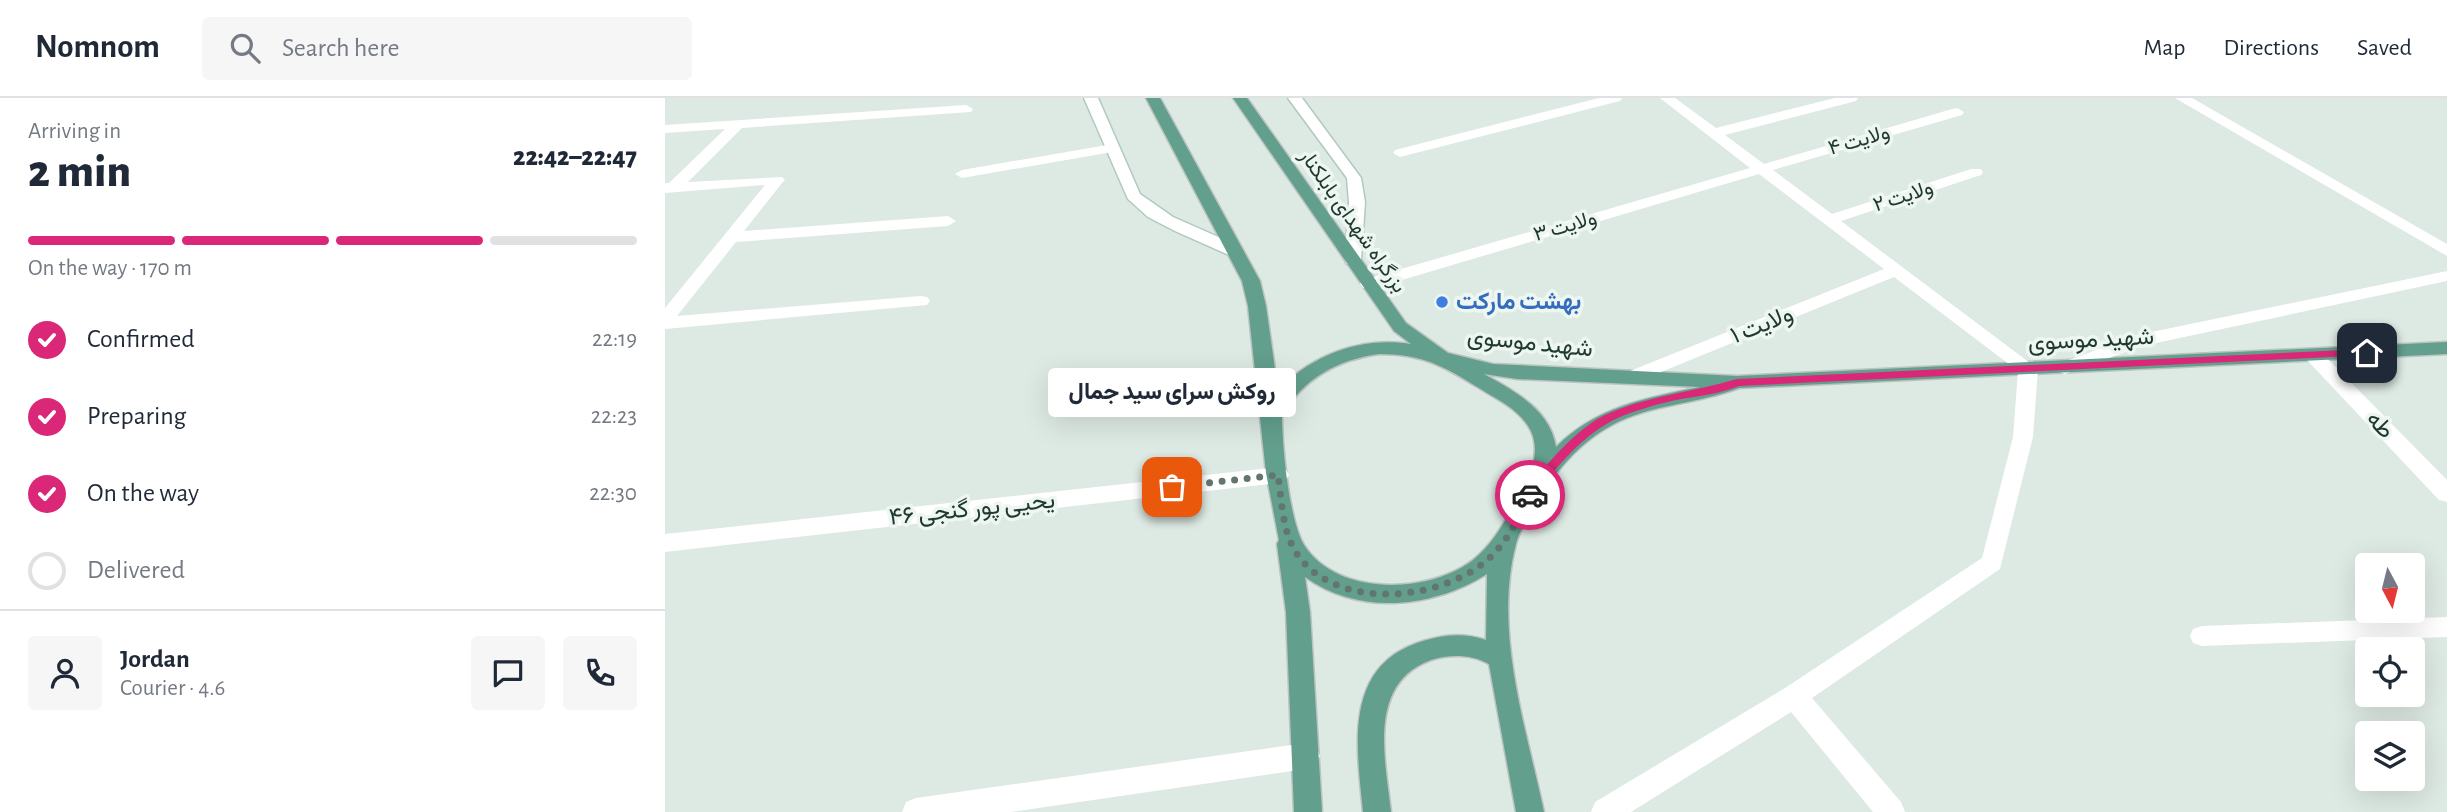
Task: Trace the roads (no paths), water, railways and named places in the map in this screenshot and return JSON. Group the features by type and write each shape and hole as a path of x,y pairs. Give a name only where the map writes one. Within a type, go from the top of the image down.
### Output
{"main road":[{"path":"1153,98 1251,281 1257,306 1298,612 1308,812"},
{"name":"بزرگراه شهدای بابلکنار","path":"1240,98 1400,327 1442,358"},
{"name":"شهید موسوی","path":"1271,422 1280,398 1293,384 1330,360 1376,349 1422,352 1493,370 1627,379 1737,382 2447,348"},
{"path":"1287,532 1299,557 1314,571 1333,583 1356,591 1382,594 1435,588 1481,566 1498,550 1545,466 1546,449 1542,432 1532,416 1517,403 1442,358"},
{"name":"شهید موسوی","path":"1538,482 1568,449 1606,419 1672,398 1723,388 1737,382"},
{"path":"1506,537 1497,582 1500,658 1530,812"},
{"path":"1377,812 1369,725 1372,702 1384,679 1402,662 1425,650 1449,645 1473,646 1500,658"}],"street":[{"path":"1091,98 1133,196 1140,204 1157,215 1235,251"},
{"path":"1295,98 1355,178 1357,202 1353,260"},
{"path":"1400,153 1615,98"},
{"path":"1605,812 1794,696 1992,563 2023,437 2028,369 1667,98"},
{"path":"1714,133 1851,98"},
{"path":"2182,98 2447,251"},
{"path":"665,129 966,109"},
{"name":"ولایت ۴","path":"1760,168 1957,112"},
{"path":"670,188 738,124"},
{"path":"962,174 1112,148"},
{"name":"ولایت ۳","path":"1369,284 1760,168"},
{"name":"ولایت ۲","path":"1829,220 1976,172"},
{"path":"665,321 777,180 670,188"},
{"path":"732,237 948,221"},
{"name":"ولایت ۱","path":"1627,379 1896,270"},
{"path":"2065,368 2137,341 2447,276"},
{"path":"665,321 921,300"},
{"name":"طه","path":"2313,355 2447,494"},
{"name":"یحیی پور گنجی ۴۶","path":"665,543 1278,475"},
{"path":"2202,636 2447,627"},
{"path":"1794,696 1891,812"},
{"path":"916,812 1306,756"}],"place":[{"name":"بهشت مارکت","path":"1442,302"},
{"name":"روکش سرای سید جمال","path":"1172,487"}]}
